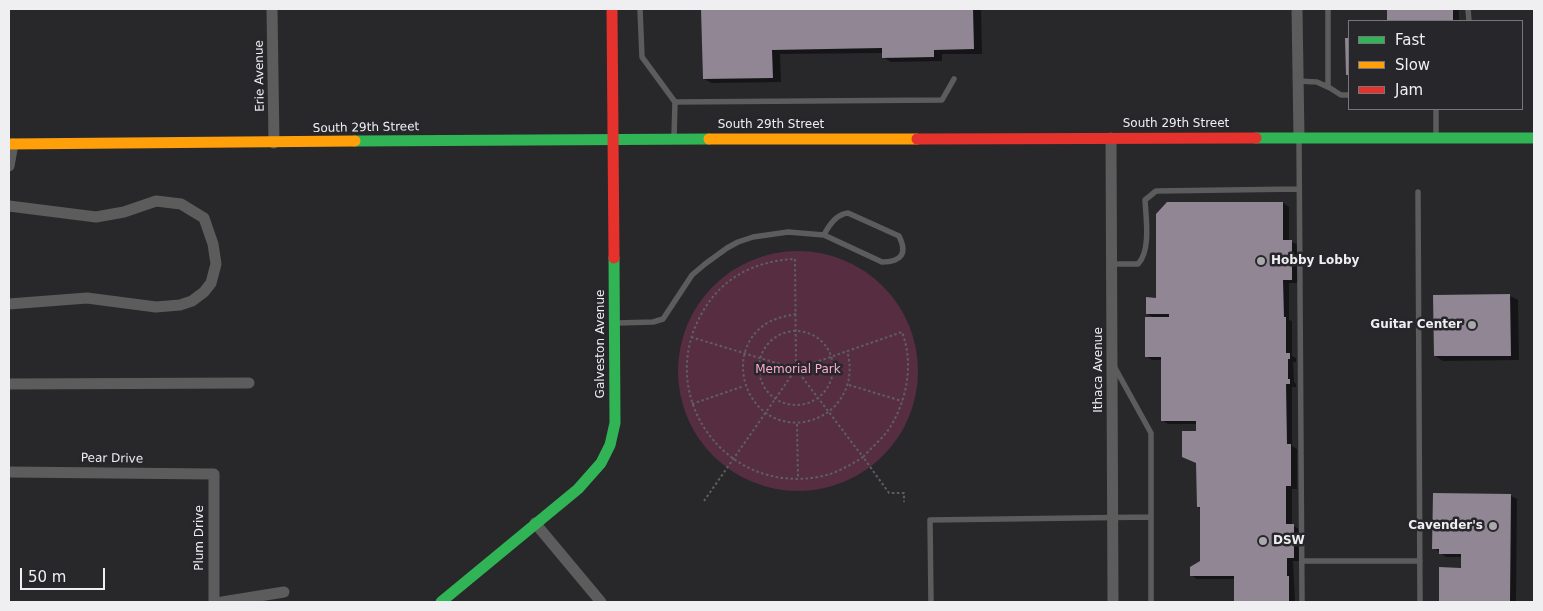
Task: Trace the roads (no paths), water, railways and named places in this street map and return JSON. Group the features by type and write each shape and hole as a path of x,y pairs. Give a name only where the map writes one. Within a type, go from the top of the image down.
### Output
{"street":[{"name":"Erie Avenue","path":"272,9 274,142"},
{"name":"Galveston Avenue","path":"441,602 578,489 602,463 610,445 615,423 612,9"},
{"path":"1297,9 1299,138"},
{"name":"Ithaca Avenue","path":"1111,138 1113,602"},
{"name":"South 29th Street","path":"11,144 614,139 1534,138"},
{"path":"9,166 11,144"},
{"path":"9,206 96,217 124,212 156,201 181,204 204,218 213,244 216,264 211,283 204,292 192,301 180,305 156,307 87,298 9,304"},
{"path":"9,384 249,383"},
{"name":"Pear Drive","path":"9,472 214,474"},
{"name":"Plum Drive","path":"214,474 214,602"},
{"path":"535,523 602,602"},
{"path":"222,602 284,592"}],"lane":[{"path":"640,9 642,57 674,102 674,139"},
{"path":"1328,9 1328,86"},
{"path":"674,102 942,100 954,79"},
{"path":"1298,81 1317,82 1328,86 1341,95 1348,95"},
{"path":"1436,110 1436,138"},
{"path":"1299,138 1302,602"},
{"path":"1112,264 1138,264 1143,259 1146,250 1146,200 1156,191 1299,189"},
{"path":"1418,192 1420,602"},
{"path":"615,323 653,322 663,319 692,275 738,242 753,237 788,232 824,235 882,262 899,260 902,253 903,244 899,236 848,213 842,214 835,219 828,226 824,235"},
{"path":"1112,364 1151,433 1151,602"},
{"path":"931,602 930,520 1151,517"},
{"path":"1302,561 1420,561"}],"place":[{"name":"Hobby Lobby","path":"1261,261"},
{"name":"Guitar Center","path":"1472,325"},
{"name":"Cavender's","path":"1493,526"},
{"name":"DSW","path":"1263,541"}],"park label":[{"name":"Memorial Park","path":"798,370"}]}
